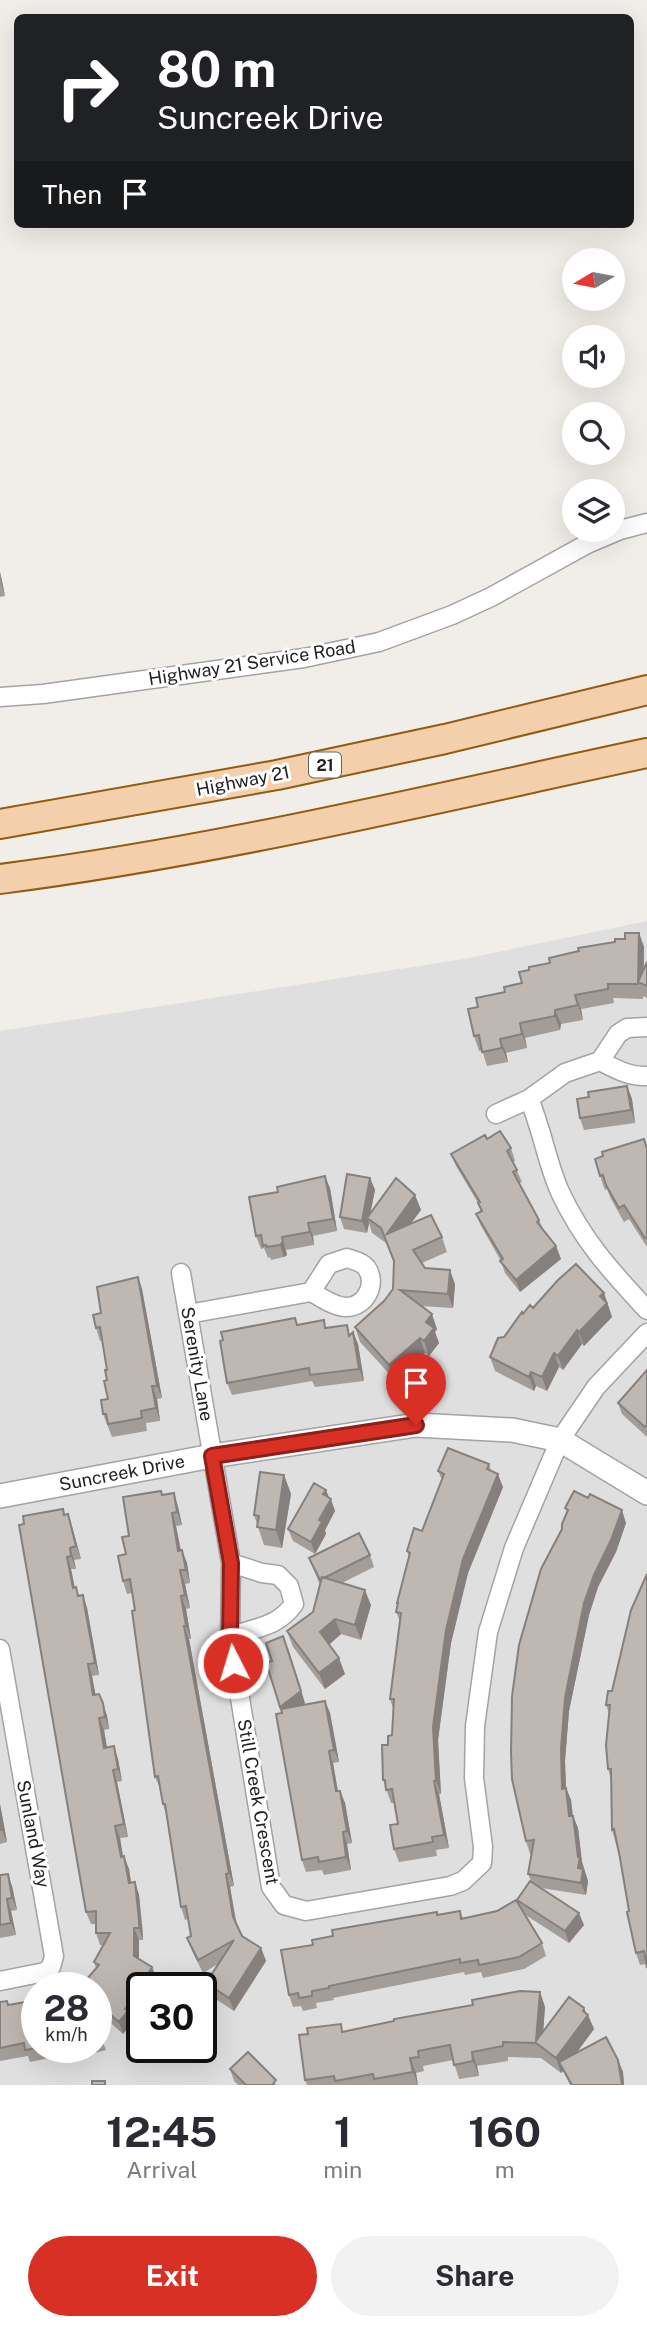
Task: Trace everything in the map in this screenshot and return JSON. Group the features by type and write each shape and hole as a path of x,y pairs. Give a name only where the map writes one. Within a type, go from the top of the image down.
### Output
{"main road":[{"name":"Highway 21","path":"0,824 277,775 445,739 647,690"},
{"path":"0,879 138,859 647,753"}],"street":[{"name":"Highway 21 Service Road","path":"0,697 43,694 304,658 379,642 452,615 491,597 587,544 620,530 647,523"},
{"path":"496,1114 528,1099 565,1073 600,1061 618,1034 627,1028 647,1027"},
{"path":"600,1061 624,1073 647,1076"},
{"path":"528,1099 539,1123 559,1189 576,1225 601,1261 647,1310"},
{"name":"Serenity Lane","path":"181,1273 212,1456"},
{"path":"188,1314 311,1292"},
{"path":"560,1440 596,1387 647,1333"},
{"name":"Suncreek Drive","path":"0,1496 212,1456 416,1425 512,1430 560,1440 647,1493"},
{"name":"Still Creek Crescent","path":"212,1456 231,1563 230,1637 271,1886 284,1905 306,1911 450,1886 463,1881 482,1863 483,1847 474,1778 479,1690 488,1632 514,1548 560,1440"},
{"path":"230,1637 250,1629 272,1625 287,1614 294,1604 289,1586 278,1575 231,1563"},
{"name":"Sunland Way","path":"0,1649 9,1753 54,1956 51,1967 45,1972 0,1981"}],"shaded area":[{"path":"647,921 647,2085 0,2085 0,1031 464,959"}],"building":[{"path":"625,933 639,933 638,984 608,984 608,989 575,995 578,1005 555,1010 555,1016 520,1023 522,1034 500,1039 502,1048 482,1052 479,1035 474,1036 468,1009 478,1007 476,998 505,992 504,987 522,983 519,972 550,963 549,958 579,951 578,948 625,939"},
{"path":"647,962 647,986 638,982"},
{"path":"627,1086 631,1110 580,1118 577,1099 589,1097 588,1092"},
{"path":"500,1131 511,1148 507,1151 517,1170 513,1172 539,1220 537,1222 556,1246 516,1280 500,1261 503,1259 476,1214 482,1211 478,1203 480,1202 451,1154 485,1135 487,1139"},
{"path":"644,1139 647,1149 645,1238 624,1205 619,1208 603,1175 600,1176 595,1159 603,1156 602,1152"},
{"path":"347,1174 370,1178 362,1221 340,1217"},
{"path":"325,1176 333,1219 308,1223 310,1232 282,1237 283,1242 280,1245 263,1246 261,1235 256,1236 249,1197 278,1192 277,1187"},
{"path":"396,1178 415,1195 387,1234 431,1215 442,1237 413,1250 425,1268 450,1270 448,1294 400,1290 432,1314 426,1322 434,1328 424,1341 420,1338 389,1365 355,1327 384,1301 393,1289 394,1261 381,1228 367,1218"},
{"path":"576,1264 604,1293 600,1296 607,1303 579,1332 577,1330 558,1356 554,1353 542,1377 531,1372 529,1377 490,1357 498,1338 504,1337 522,1312 523,1314 530,1305 533,1308"},
{"path":"138,1277 157,1386 152,1386 156,1408 141,1411 142,1418 108,1424 101,1400 108,1399 104,1381 107,1380 107,1370 100,1327 96,1328 93,1315 101,1313 97,1287"},
{"path":"295,1318 297,1325 324,1320 325,1328 347,1325 349,1336 353,1332 359,1369 310,1375 309,1368 227,1383 221,1332"},
{"path":"647,1370 647,1425 645,1427 618,1403"},
{"path":"448,1448 489,1464 487,1469 498,1474 463,1559 446,1630 433,1727 434,1781 444,1835 432,1837 433,1842 394,1849 390,1825 398,1824 392,1789 386,1790 383,1780 382,1745 388,1745 388,1736 392,1735 394,1699 390,1699 401,1613 396,1612 397,1603 414,1528 422,1531 444,1474 438,1471"},
{"path":"260,1472 284,1475 276,1530 257,1527 259,1516 254,1515"},
{"path":"314,1483 326,1490 323,1494 331,1499 311,1542 288,1529"},
{"path":"161,1491 162,1495 174,1493 177,1512 172,1513 178,1551 182,1550 186,1570 180,1570 185,1595 181,1596 184,1626 229,1873 226,1874 233,1917 242,1936 261,1948 229,1998 217,1990 217,1972 213,1972 234,1940 198,1960 187,1938 191,1936 186,1906 181,1907 165,1804 158,1776 155,1777 130,1579 123,1581 118,1556 126,1554 122,1537 129,1536 123,1497"},
{"path":"574,1491 588,1498 590,1494 622,1510 584,1603 565,1698 561,1749 562,1789 566,1788 569,1816 573,1816 580,1857 578,1868 583,1869 581,1883 528,1874 534,1840 526,1841 512,1779 511,1753 512,1696 519,1645 541,1569 562,1529 568,1510 565,1508"},
{"path":"63,1509 64,1515 68,1514 76,1546 70,1548 71,1556 67,1557 73,1588 76,1587 78,1596 83,1595 95,1663 88,1664 93,1695 99,1694 103,1703 105,1717 99,1718 104,1748 114,1746 118,1769 113,1770 124,1824 115,1826 129,1883 135,1882 139,1920 139,1928 134,1928 134,1956 152,1967 149,1972 126,1972 126,2013 119,2022 112,2016 112,1972 93,1972 99,1965 94,1962 110,1933 96,1933 96,1911 86,1912 19,1525 24,1524 23,1516"},
{"path":"359,1533 370,1555 320,1580 309,1558"},
{"path":"647,1574 647,1968 644,1951 636,1953 620,1858 614,1829 612,1830 611,1769 608,1769 606,1745 610,1705 606,1705 608,1691 612,1691 631,1610"},
{"path":"322,1577 365,1590 355,1625 335,1619 320,1632 339,1658 319,1673 287,1631 313,1612"},
{"path":"283,1636 301,1691 280,1707 266,1662 272,1661 266,1643"},
{"path":"325,1701 334,1750 329,1751 347,1831 343,1832 346,1857 319,1862 318,1857 302,1860 276,1714 282,1713 281,1709"},
{"path":"8,1874 12,1898 7,1899 11,1923 0,1925 0,1875"},
{"path":"530,1881 579,1913 565,1931 517,1900"},
{"path":"516,1900 542,1943 519,1957 479,1965 478,1960 460,1963 460,1959 329,1986 312,1991 312,1996 299,1998 298,1993 289,1995 281,1950 313,1945 312,1940 333,1936 332,1930 437,1912 437,1915 460,1911 461,1919 497,1911"},
{"path":"520,1991 540,1992 536,2041 569,1997 584,2008 583,2011 588,2015 556,2058 536,2043 503,2042 503,2046 472,2052 473,2061 454,2065 450,2045 418,2051 419,2057 410,2058 413,2072 374,2079 373,2074 335,2081 334,2076 305,2080 299,2035 308,2034 307,2028 341,2024 342,2032 394,2019 473,2005 472,2000"},
{"path":"7,2001 8,2005 21,2003 21,2044 0,2048 0,2002"},
{"path":"606,2037 618,2060 622,2085 572,2085 559,2062"},
{"path":"248,2052 276,2080 274,2085 246,2085 230,2069"},
{"path":"92,2081 105,2081 105,2085 92,2085"}],"route":[{"path":"233,1663 230,1637 231,1563 212,1456 416,1425"}]}
